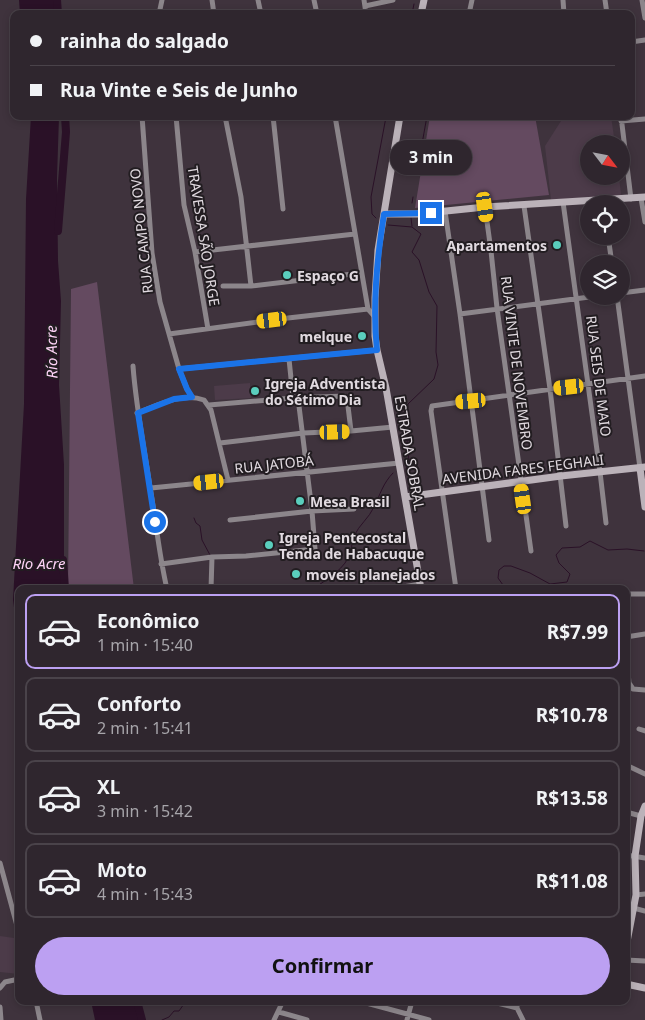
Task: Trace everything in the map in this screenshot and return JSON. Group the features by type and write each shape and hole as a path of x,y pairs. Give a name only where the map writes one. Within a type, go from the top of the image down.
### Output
{"street":[{"path":"364,3 393,0"},
{"path":"642,0 645,18"},
{"name":"RUA CAMPO NOVO","path":"142,120 154,272 160,302 179,369 187,389 194,397"},
{"name":"TRAVESSA SÃO JORGE","path":"176,120 184,206 208,329"},
{"path":"225,120 238,180 251,286"},
{"path":"272,120 283,209"},
{"path":"336,120 368,309 375,317"},
{"name":"ESTRADA SOBRAL","path":"399,120 378,250 375,317 377,350 386,388 421,585"},
{"path":"621,120 631,199 643,198 645,222"},
{"name":"RUA SEIS DE MAIO","path":"564,202 606,523"},
{"path":"384,214 417,214 485,207 580,202"},
{"path":"524,206 550,389 566,526"},
{"name":"RUA VINTE DE NOVEMBRO","path":"485,207 531,551"},
{"path":"445,211 489,540"},
{"path":"194,252 355,234"},
{"path":"223,286 251,286 361,273"},
{"path":"630,292 645,290"},
{"path":"460,314 580,299"},
{"path":"618,305 627,378 642,468 645,507"},
{"path":"169,334 368,309"},
{"path":"179,369 377,350"},
{"path":"161,564 212,557 246,556 315,548 303,434 289,359"},
{"path":"133,366 138,413 151,488 161,564 166,585"},
{"path":"455,585 430,408 432,406 645,376"},
{"path":"209,405 346,396 351,432"},
{"path":"138,413 174,399 194,397 204,400 209,405 228,480"},
{"path":"220,443 393,427"},
{"name":"RUA JATOBÁ","path":"151,488 399,463"},
{"name":"AVENIDA FARES FEGHALI","path":"405,497 561,476 642,468"},
{"path":"230,520 312,511 354,509"},
{"path":"211,585 212,557"},
{"path":"630,594 645,594"},
{"path":"630,636 645,634"},
{"path":"630,686 633,689 645,690"},
{"path":"630,767 645,774"},
{"path":"630,928 636,895 635,856 641,816 645,806"},
{"path":"630,813 641,816"},
{"path":"630,855 645,858"},
{"path":"0,863 15,918"},
{"path":"636,895 645,894"},
{"path":"630,907 645,911"},
{"path":"630,960 645,961"},
{"path":"0,988 6,982 15,980"},
{"path":"630,985 645,988"},
{"path":"37,1005 40,1020"},
{"path":"274,1020 282,1005"},
{"path":"371,1005 408,1017 429,1020"},
{"path":"505,1005 517,1008"},
{"path":"517,1005 523,1020"},
{"path":"0,1007 1,1020"},
{"path":"279,1012 307,1020"}],"shaded area":[{"path":"429,120 536,120 549,195 415,208"},
{"path":"561,120 612,120 614,135 580,135 580,185 620,185 621,195 580,195 580,198 551,200 545,146"},
{"path":"97,282 134,585 68,585 71,289"},
{"path":"250,383 251,398 215,400 214,386"},
{"path":"0,936 14,938 15,974 0,972"}],"water":[{"path":"19,0 57,0 57,10 20,10"},
{"name":"Rio Acre","path":"31,120 59,120 57,178 58,261 61,301 59,385 64,465 64,585 15,585 15,615 13,600 24,404 26,199"},
{"path":"92,1005 135,1005 141,1020 95,1020"}],"waterway":[{"name":"Río Acre","path":"57,0 58,10"},
{"path":"413,10 414,4"},
{"name":"Río Acre","path":"58,231 66,132 65,120"},
{"path":"376,218 372,214 371,197 385,120"},
{"path":"417,172 426,120"},
{"path":"412,203 413,197"},
{"path":"411,218 412,226"},
{"path":"388,225 412,227 421,234 412,252 419,260 429,292 437,306 436,352 438,365 434,379 408,404 406,429 409,462 406,469"},
{"path":"318,585 335,573 349,557 356,532 372,511 384,485 393,473"},
{"path":"194,518 200,526 202,540 210,555"},
{"path":"503,585 498,578 499,570 504,566 511,566 530,573 550,584 567,582 570,574 559,563 556,555 562,548 580,547 590,541 608,550 627,549 644,551"},
{"name":"Río Acre","path":"63,560 65,585"},
{"name":"Río Acre","path":"138,1005 142,1020"},
{"path":"162,1020 169,1017 174,1011 179,1011 183,1005"}],"place":[{"name":"Apartamentos","path":"557,245"},
{"name":"Espaço G","path":"287,275"},
{"name":"melque","path":"362,336"},
{"name":"Igreja Adventista do Sétimo Dia","path":"255,391"},
{"name":"Mesa Brasil","path":"300,501"},
{"name":"Igreja Pentecostal Tenda de Habacuque","path":"269,545"},
{"name":"moveis planejados","path":"296,574"}],"route":[{"path":"155,522 138,413 174,399 192,397 179,369 377,350 375,298 378,250 384,214 431,213"}]}
